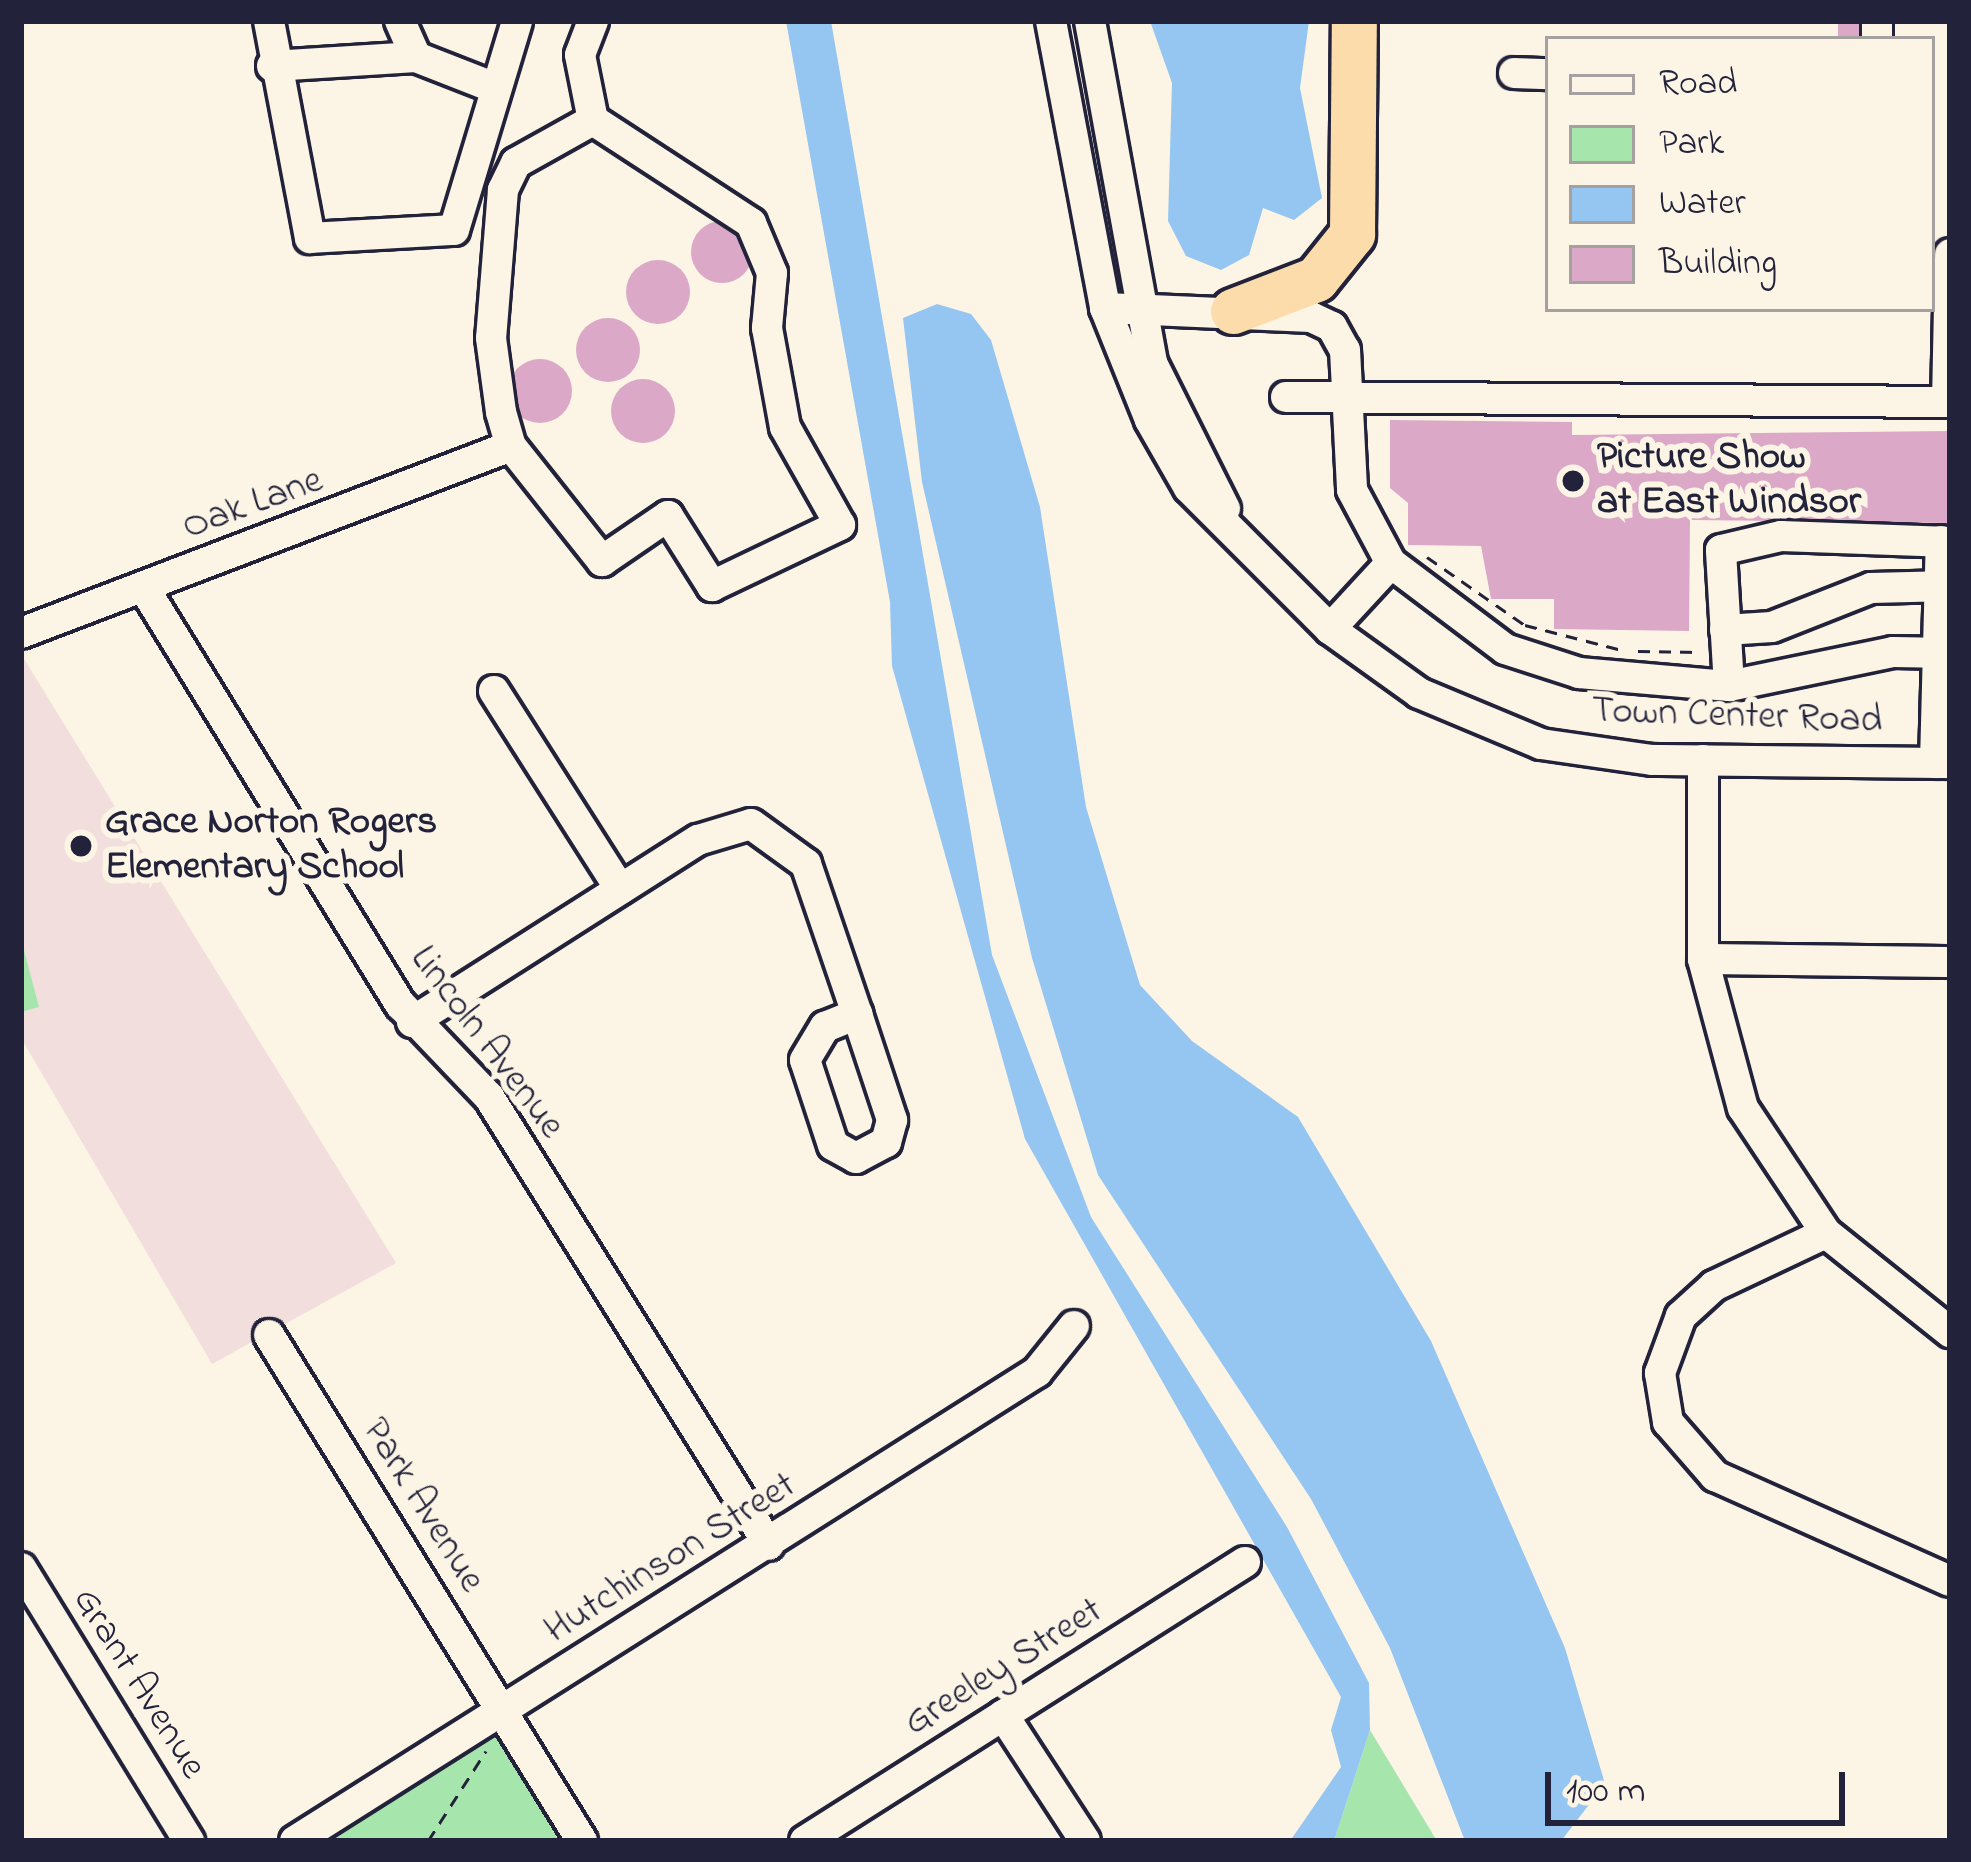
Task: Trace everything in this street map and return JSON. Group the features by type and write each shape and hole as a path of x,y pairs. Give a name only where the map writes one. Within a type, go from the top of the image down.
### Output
{"highway":[{"path":"1233,311 1316,279 1352,234 1354,21"}],"street":[{"path":"269,21 272,66 310,238 454,230 493,87 517,21"},
{"path":"400,21 416,57"},
{"path":"593,21 580,55 593,120 751,223 772,273 767,328 785,427 839,525 712,586 668,516 602,561 511,446 491,338 503,190 516,163 593,120"},
{"name":"Town Center Road","path":"1051,21 1105,308 1167,450 1236,531 1330,628 1419,693 1498,730 1581,752 1702,760 1943,763"},
{"name":"Town Center Road","path":"1090,21 1141,309 1177,423 1236,531"},
{"path":"272,66 416,57 493,87"},
{"path":"1514,73 1545,74"},
{"path":"1286,397 1349,393 1948,402 1950,254"},
{"path":"1105,308 1233,311 1332,327 1349,393 1352,490 1405,564 1528,660 1729,686 1944,653"},
{"name":"Oak Lane","path":"21,633 511,446"},
{"path":"1729,686 1721,550 1781,536 1946,542 1943,763"},
{"path":"1330,628 1405,564"},
{"path":"1725,641 1871,588 1944,586"},
{"name":"Lincoln Avenue","path":"144,588 412,1022 489,1097 769,1545"},
{"path":"494,691 620,889"},
{"path":"1702,760 1703,959 1743,1108 1826,1233 1950,1332"},
{"path":"412,1022 718,830 768,829 806,864 857,1014"},
{"path":"1703,959 1950,962"},
{"path":"1826,1233 1714,1286 1681,1316 1660,1373 1668,1422 1715,1476 1950,1581"},
{"name":"Hutchinson Street","path":"295,1841 498,1725 1037,1372 1074,1326"},
{"name":"Park Avenue","path":"269,1335 498,1725 582,1841"},
{"name":"Greeley Street","path":"805,1841 1245,1562"},
{"name":"Grant Avenue","path":"21,1568 189,1841"},
{"path":"1003,1715 1085,1841"}],"path":[{"path":"1405,564 1430,554 1511,616 1563,638 1725,641"},
{"path":"428,1841 498,1725"}],"shaded area":[{"name":"Grace Norton Rogers Elementary School","path":"21,654 396,1263 212,1364 21,1038"}],"green space":[{"path":"21,939 39,1007 21,1012"},
{"path":"1370,1730 1437,1841 1334,1841"},
{"path":"497,1735 559,1841 318,1841 489,1736"}],"water":[{"path":"786,21 831,21 992,955 1091,1217 1287,1527 1369,1683 1370,1730 1334,1841 1290,1841 1341,1767 1331,1730 1341,1697 1025,1139 892,666 890,602"},
{"path":"1150,21 1309,21 1300,88 1322,198 1294,220 1263,208 1249,255 1221,270 1186,256 1168,221 1172,83"},
{"path":"937,304 971,314 991,340 1040,507 1086,807 1140,985 1192,1041 1298,1117 1431,1341 1565,1648 1605,1784 1561,1841 1465,1841 1390,1648 1311,1499 1098,1175 1032,958 922,482 903,318"}],"building":[{"path":"1838,21 1882,21 1869,36 1838,36"},
{"path":"722,221 744,230 753,252 744,274 722,283 700,274 691,252 700,230"},
{"path":"658,260 681,269 690,292 681,315 658,324 635,315 626,292 635,269"},
{"path":"608,318 631,327 640,350 631,373 608,382 585,373 576,350 585,327"},
{"path":"540,359 562,369 572,391 562,413 540,423 518,413 508,391 518,369"},
{"path":"643,379 666,388 675,411 666,434 643,443 620,434 611,411 620,388"},
{"path":"1390,420 1572,422 1572,435 1950,431 1950,523 1690,520 1689,631 1554,629 1554,599 1491,599 1481,546 1408,545 1408,503 1390,488"}],"place":[{"name":"Picture Show at East Windsor","path":"1573,481"},
{"name":"Grace Norton Rogers Elementary School","path":"81,846"}]}
